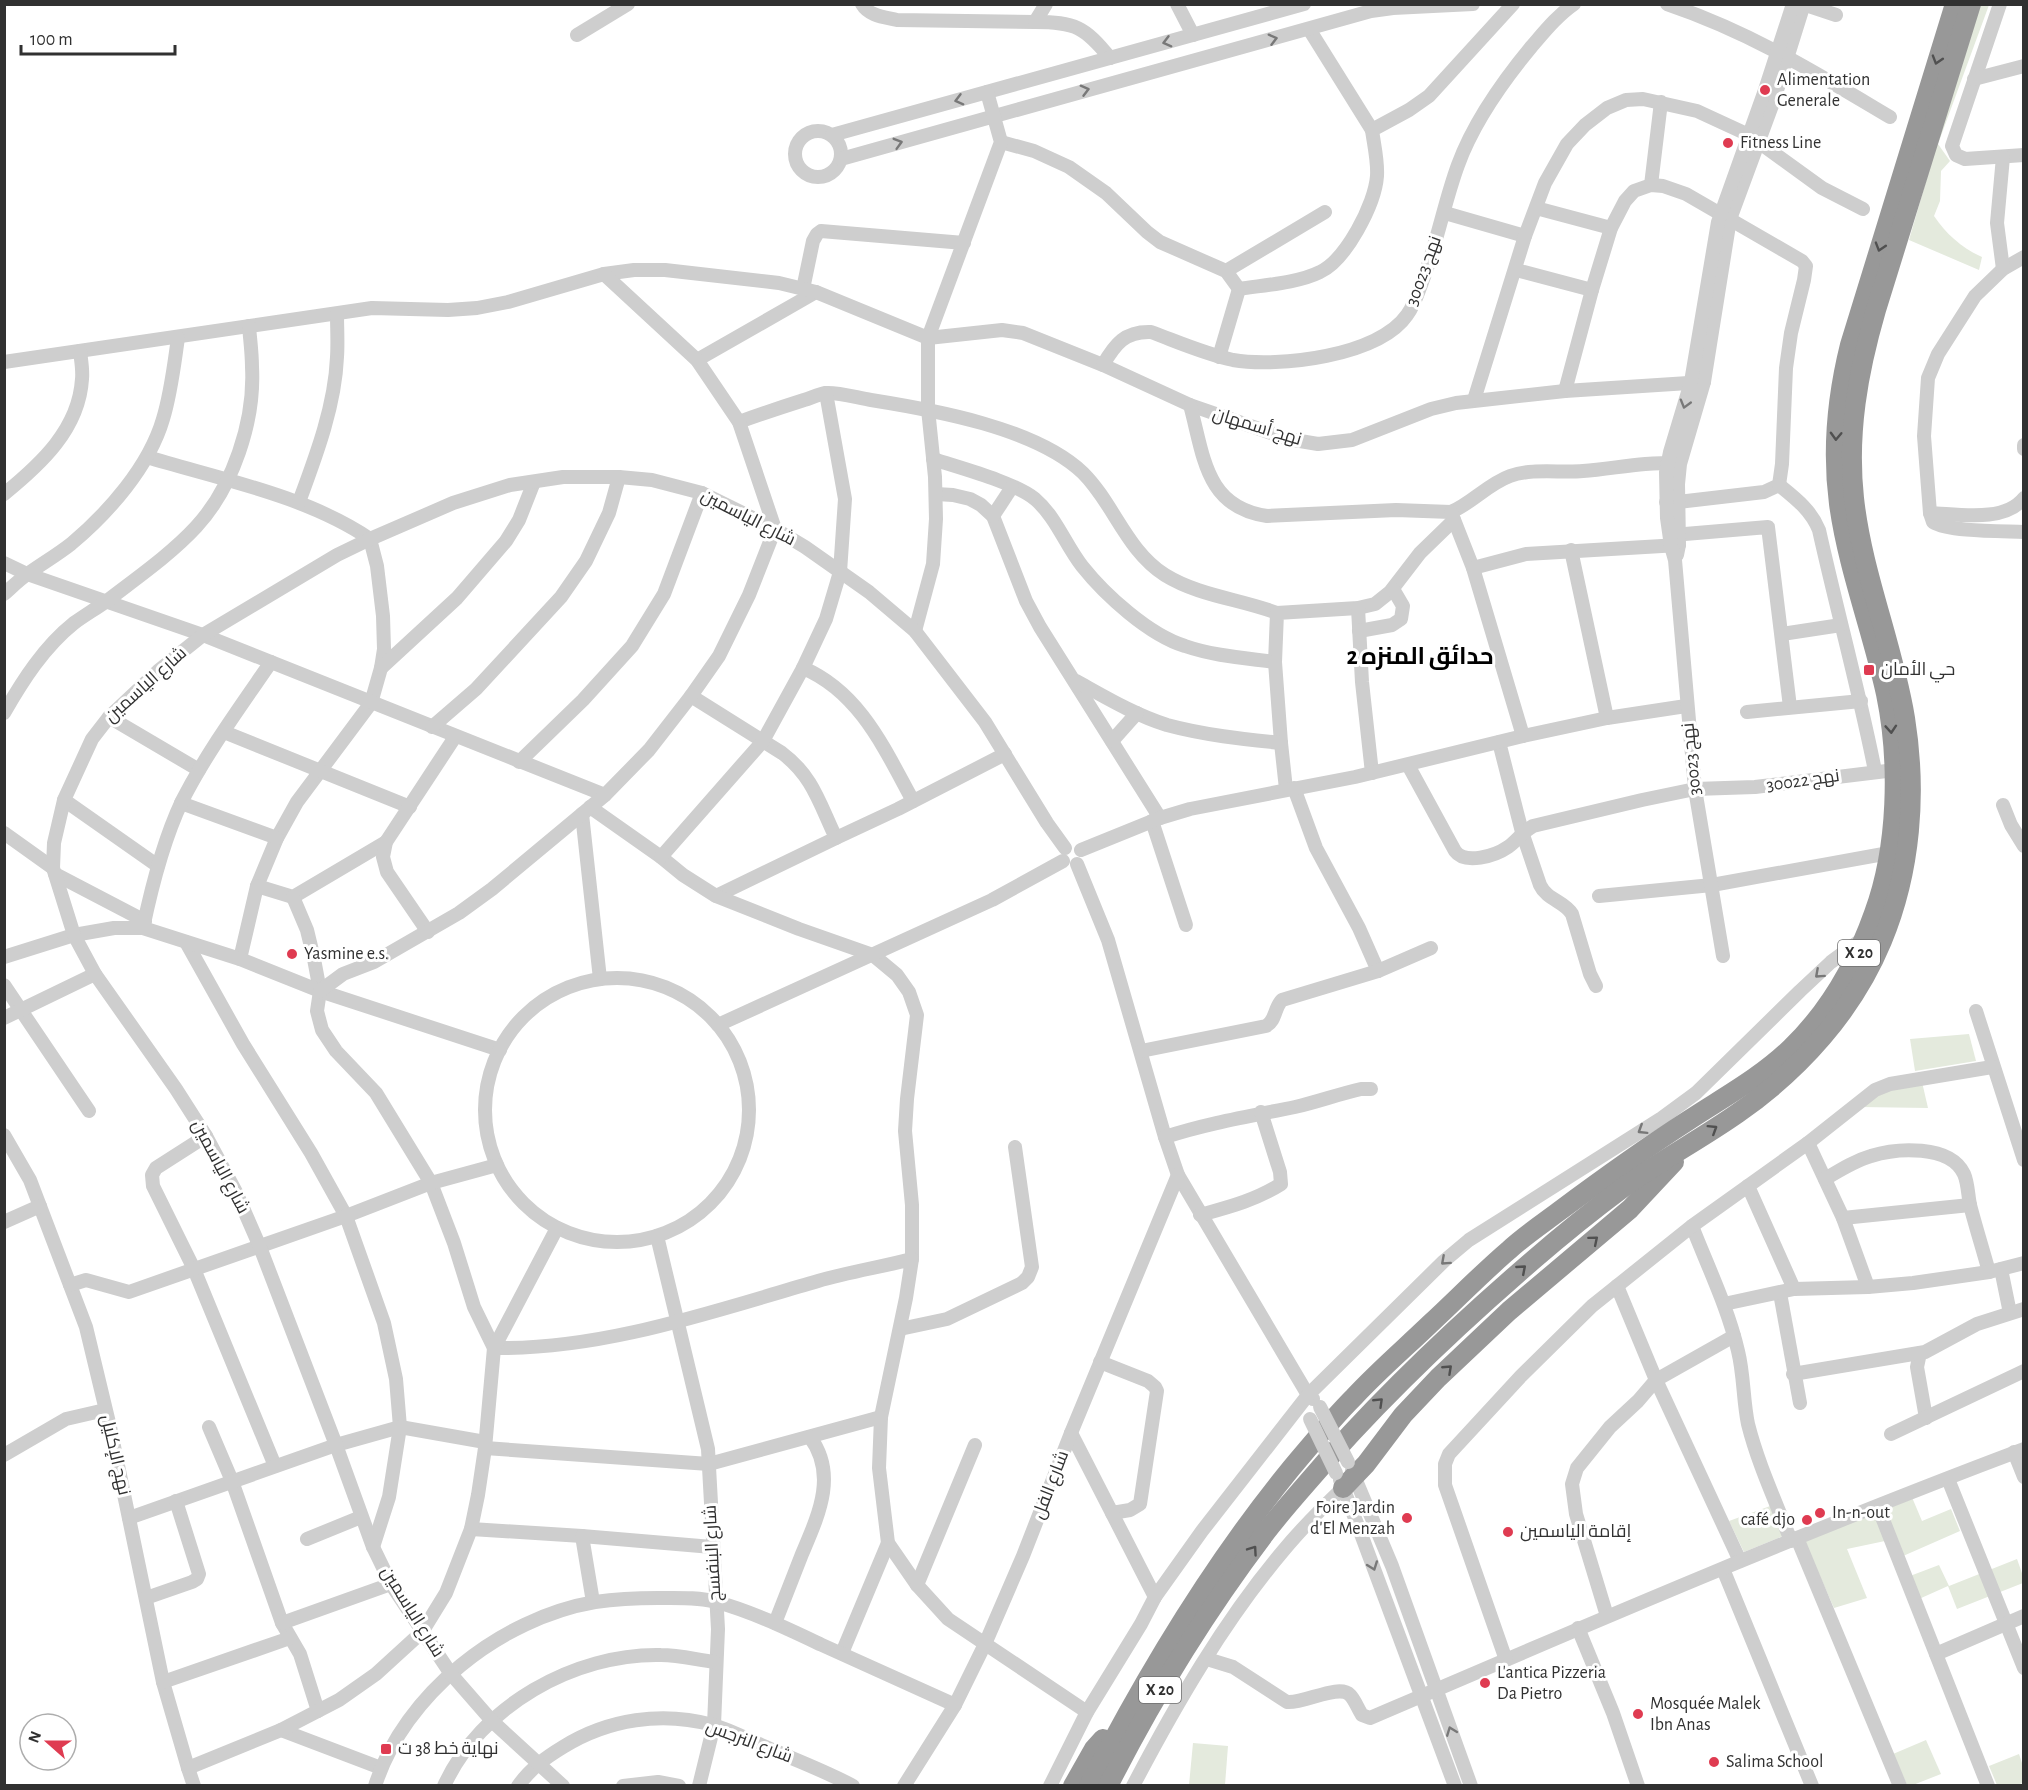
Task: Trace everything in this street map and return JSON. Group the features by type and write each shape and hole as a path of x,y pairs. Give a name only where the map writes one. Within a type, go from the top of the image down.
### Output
{"highway":[{"name":"X 20","path":"1089,1785 1122,1720 1174,1634 1289,1471 1354,1397 1510,1248 1611,1172 1767,1070 1812,1026 1832,999 1857,957 1883,886 1893,823 1893,770 1891,723 1885,690 1842,526 1835,458 1837,416 1843,373 1851,345 1955,4"},
{"name":"X 20","path":"1108,1785 1148,1709 1214,1605 1267,1530 1369,1412 1468,1317 1623,1187 1738,1113 1776,1083 1824,1035 1858,988 1881,943 1899,891 1912,799 1893,770 1903,708 1859,531 1851,456 1853,417 1861,367 1873,320 1971,4"},
{"path":"1345,1475 1438,1378 1509,1311 1630,1209 1662,1176 1688,1144"},
{"path":"1120,1785 1150,1728 1197,1651 1214,1605"},
{"path":"1073,1785 1094,1749 1122,1720"}],"street":[{"path":"577,35 628,4"},
{"path":"862,4 866,11 897,20 1060,23 1082,29 1099,44 1110,58"},
{"path":"1035,22 1046,4"},
{"path":"1177,4 1193,35"},
{"path":"832,135 840,146 841,159 834,172 817,177 801,170 796,162 797,144 803,136 811,132 820,131 832,135 1193,35 1282,7 1304,4"},
{"path":"1372,130 1429,96 1513,4"},
{"name":"نهج 30023","path":"1103,365 1114,346 1122,339 1141,332 1151,332 1219,357 1265,363 1310,359 1357,346 1389,332 1404,319 1426,274 1458,165 1489,103 1514,67 1550,25 1574,4"},
{"path":"1667,4 1743,34 1783,54 1890,117"},
{"name":"نهج 30023","path":"1783,54 1793,4"},
{"path":"2000,4 1952,146 1960,158 2024,155"},
{"path":"841,159 1382,9 1472,5"},
{"path":"1804,5 1836,15"},
{"name":"نهج 30023","path":"1723,956 1695,789 1686,706 1672,502 1674,464 1697,382 1725,216 1783,54 1804,5"},
{"path":"1239,289 1319,273 1328,268 1340,256 1358,228 1374,191 1377,177 1372,130 1309,29"},
{"path":"1974,79 2024,66"},
{"path":"915,631 933,564 936,494 928,409 928,338 1001,142 987,92"},
{"path":"1474,400 1545,183 1567,144 1607,108 1626,100 1643,99 1697,111 1754,138 1822,188 1863,209"},
{"path":"1651,185 1661,102"},
{"path":"1001,142 1034,151 1069,167 1106,193 1160,242 1227,271 1239,289"},
{"path":"2002,269 1997,223 2003,157"},
{"path":"1565,391 1611,228 1625,201 1634,191 1651,185 1663,186 1686,194 1780,247 1806,266 1791,333 1786,368 1779,485"},
{"path":"1536,208 1611,228"},
{"path":"1227,271 1325,212"},
{"path":"1445,213 1526,236"},
{"path":"809,290 813,241 821,231 964,243"},
{"path":"1932,518 1924,436 1928,378 1938,354 1975,296 2002,269 2024,257"},
{"path":"4,376 6,362 372,308 448,310 477,308 508,302 604,274 634,270 689,272 779,283 809,290 928,338"},
{"path":"1516,270 1592,290"},
{"path":"320,991 343,974 374,962 459,913 492,890 605,795 649,750 691,696 719,656 749,595 775,529 740,422 697,360 604,274"},
{"path":"1219,357 1239,289"},
{"path":"697,360 809,290"},
{"path":"299,502 330,406 337,358 336,314"},
{"path":"4,712 22,681 45,652 74,624 178,545 204,517 227,481 242,445 250,404 253,369 249,326"},
{"name":"نهج أسمهان","path":"928,338 1013,330 1103,365 1190,405 1278,436 1318,444 1352,440 1431,409 1474,400 1697,382"},
{"path":"4,594 27,574 71,543 118,497 147,458 163,420 178,338"},
{"path":"4,494 37,466 62,438 75,409 82,379 80,351"},
{"path":"740,422 826,393 928,409 1022,437 1061,455 1094,485 1134,546 1164,574 1184,585 1277,613 1358,608 1375,604 1393,589 1420,553 1459,509 1503,479 1521,473 1585,471 1636,464 1674,464"},
{"path":"661,857 763,741 803,668 826,619 840,572 845,499 826,393"},
{"path":"1190,405 1206,466 1218,492 1237,508 1251,514 1267,516 1396,510 1452,516"},
{"path":"147,458 299,502 348,524 370,539 377,566 384,649 371,703 297,802 277,838 257,886 240,959"},
{"path":"933,459 1012,487 1035,500 1052,517 1078,561 1092,579 1115,603 1145,624 1183,646 1214,654 1275,663"},
{"name":"شارع الياسمين","path":"563,1785 492,1721 451,1674 391,1584 361,1517 336,1445 260,1247 236,1192 206,1136 176,1089 95,974 74,934 54,871 54,843 64,800 92,739 109,717 158,671 203,635 336,555 370,539 453,503 510,485 563,477 619,477 652,480 702,494 775,529 869,592 915,631 985,722 1064,854"},
{"path":"432,727 476,689 561,597 586,561 609,513 619,477"},
{"path":"381,668 457,598 506,541 519,520 534,482"},
{"path":"1779,485 1815,519 1861,701 1893,770"},
{"path":"1672,502 1764,492 1779,485"},
{"path":"993,516 1012,487"},
{"path":"519,762 583,700 632,646 664,594 702,494"},
{"path":"936,494 970,498 993,516 1026,601 1112,741 1156,819 1186,925"},
{"path":"1932,518 2004,513 2024,498"},
{"path":"1452,516 1473,568 1523,736"},
{"path":"1932,518 1966,528 2023,533"},
{"path":"1473,568 1526,554 1675,540 1768,527 1790,707"},
{"path":"1571,550 1607,718"},
{"path":"4,563 27,574 203,635 605,795"},
{"path":"1359,631 1392,625 1401,619 1402,606 1393,589"},
{"path":"1358,608 1362,682 1372,773"},
{"path":"1277,613 1275,663 1281,743 1290,788 1316,848 1359,928 1378,971"},
{"path":"1782,634 1841,625"},
{"path":"144,924 158,866 181,803 199,770 271,662"},
{"path":"803,668 835,685 862,715 880,741 913,801"},
{"path":"1074,680 1137,713 1167,724 1215,736 1281,743"},
{"path":"691,696 782,753 800,768 820,802 836,838"},
{"path":"1747,712 1861,701"},
{"path":"1081,850 1156,819 1190,809 1372,773 1607,718 1686,706"},
{"path":"1112,741 1137,713"},
{"path":"109,717 199,770"},
{"path":"224,732 410,807"},
{"path":"428,932 387,872 383,857 386,842 455,737"},
{"path":"1498,742 1522,832 1544,892 1572,914 1590,974 1596,986"},
{"path":"716,896 1005,754"},
{"path":"1408,765 1458,856 1472,859 1499,852 1507,848 1522,832"},
{"name":"نهج 30022","path":"1522,832 1533,826 1695,789 1755,787 1893,770"},
{"path":"64,800 158,866"},
{"path":"181,803 277,838"},
{"path":"2003,805 2011,825 2024,846"},
{"path":"586,810 661,857 682,875 716,896 873,955 897,975 909,992 917,1016 905,1131 912,1205 912,1259 881,1417 879,1468 888,1543 917,1585 948,1619 1087,1712"},
{"path":"586,810 600,980"},
{"path":"4,833 54,871 144,924 186,942 240,959 320,991 500,1050"},
{"path":"257,886 293,897 386,842"},
{"path":"718,1025 992,900 1064,854 1073,844 1081,850 1082,858 1077,864 1069,865 1064,854"},
{"path":"1599,896 1712,885 1889,853"},
{"path":"1077,864 1108,940 1178,1175 1308,1395 1320,1407 1421,1696 1455,1785"},
{"path":"293,897 307,930 320,991 317,1011 322,1030 336,1050 376,1093 431,1183 474,1306 494,1348"},
{"path":"4,957 74,934 144,924"},
{"path":"1050,1785 1087,1712 1155,1597 1202,1531 1308,1395 1444,1261 1469,1240 1653,1123 1696,1093 1800,991 1832,962 1865,938"},
{"path":"186,942 243,1044 311,1153 346,1216 388,1341 396,1379 400,1427 388,1497 373,1547"},
{"path":"1141,1052 1266,1026 1273,1020 1276,1008 1282,1000 1378,971 1431,948"},
{"path":"4,1018 95,974"},
{"path":"636,979 664,987 691,1000 718,1025 738,1056 747,1084 749,1114 745,1143 735,1171 708,1206 684,1224 657,1236 628,1242 599,1241 557,1228 544,1220 512,1190 497,1165 488,1136 486,1107 490,1078 500,1050 517,1025 538,1005 564,990 600,980 636,979"},
{"path":"4,985 89,1111"},
{"path":"1976,1011 1992,1067 2024,1160"},
{"path":"1506,1660 1445,1485 1445,1464 1449,1454 1521,1376 1592,1306 1692,1226 1808,1143 1881,1086 1992,1067"},
{"path":"1165,1137 1262,1112 1297,1106 1361,1089 1371,1089"},
{"path":"1200,1215 1241,1204 1281,1184 1280,1172 1262,1112"},
{"name":"نهج الإكليل","path":"4,1135 26,1173 86,1327 163,1682 194,1785"},
{"path":"206,1136 156,1168 152,1175 153,1186 194,1269 275,1466"},
{"path":"1808,1143 1844,1218 1868,1287"},
{"path":"900,1329 947,1319 1022,1283 1028,1277 1032,1267 1014,1147"},
{"path":"1793,1374 1920,1353 1977,1324 2017,1311 1995,1271 1970,1205 1964,1174 1953,1160 1938,1154 1911,1150 1893,1151 1850,1164 1825,1179"},
{"path":"70,1285 86,1280 129,1292 346,1216 431,1183 497,1165"},
{"name":"شارع الفل","path":"904,1785 955,1705 985,1644 1178,1175"},
{"path":"1748,1186 1787,1291 1793,1374 1800,1403"},
{"path":"1844,1218 1970,1205"},
{"path":"4,1222 40,1206"},
{"path":"1692,1226 1724,1304 1734,1336 1748,1423 1757,1452 1900,1785"},
{"path":"188,1768 281,1730 339,1700 376,1674 422,1632 446,1593 471,1529 485,1445 494,1348 557,1228"},
{"name":"شارع البنفسج","path":"657,1236 708,1449 718,1629 714,1725 699,1785"},
{"path":"494,1348 528,1349 563,1345 678,1321 822,1280 912,1259"},
{"path":"1724,1304 1787,1291 1868,1287 1950,1279 2024,1263"},
{"path":"1617,1286 1656,1380 1740,1561"},
{"path":"1607,1616 1576,1514 1572,1484 1577,1468 1593,1447 1656,1380 1734,1336"},
{"path":"1920,1353 1917,1367 1926,1418"},
{"path":"1100,1362 1148,1381 1157,1391 1140,1504 1130,1510 1112,1513"},
{"path":"1892,1434 2024,1371"},
{"path":"1308,1395 1310,1419 1345,1475 1392,1566 1472,1785"},
{"path":"4,1455 66,1419 105,1410"},
{"path":"129,1518 336,1445 400,1427 485,1445 709,1464 881,1417"},
{"path":"209,1427 232,1481 282,1623 300,1654 318,1711"},
{"path":"1071,1433 1155,1597"},
{"path":"775,1623 823,1496 825,1479 822,1459 810,1437"},
{"path":"917,1585 975,1444"},
{"path":"1207,1659 1233,1667 1287,1702 1294,1703 1336,1691 1345,1691 1352,1696 1365,1717 1370,1718 1740,1561 2019,1450 2024,1477"},
{"path":"1133,1785 1154,1746 1240,1607 1345,1475"},
{"path":"1948,1479 2024,1668"},
{"path":"146,1598 192,1582 199,1574 176,1501"},
{"path":"1878,1506 1988,1785"},
{"path":"307,1539 361,1517"},
{"path":"471,1529 712,1547"},
{"path":"582,1536 593,1602"},
{"path":"842,1653 888,1543"},
{"path":"1723,1569 1812,1785"},
{"path":"282,1623 391,1584"},
{"path":"375,1785 381,1768 412,1713 451,1674 488,1646 513,1631 533,1621 593,1602 654,1598 715,1601 775,1623 955,1705"},
{"path":"1936,1654 2024,1616"},
{"path":"1578,1628 1613,1713 1638,1785"},
{"path":"163,1682 290,1638"},
{"path":"444,1785 461,1756 492,1721 522,1696 548,1681 615,1659 660,1655 716,1662"},
{"name":"شارع النرجس","path":"518,1785 537,1763 577,1738 603,1727 654,1718 714,1725 853,1785"},
{"path":"281,1730 381,1768"},
{"path":"623,1785 658,1782 679,1785"}],"shaded area":[{"path":"1977,5 1989,5 1938,144 1950,161 1941,171 1940,201 1934,216 1955,240 1982,257 1979,270 1909,240"},
{"path":"1969,1034 1976,1061 1915,1071 1910,1039"},
{"path":"1922,1082 1928,1108 1860,1107 1877,1090"},
{"path":"1911,1495 1922,1521 1951,1509 1960,1531 1894,1560 1885,1541 1847,1549 1867,1598 1834,1608 1804,1540"},
{"path":"1773,1505 1783,1536 1744,1552 1729,1521"},
{"path":"2017,1559 2023,1583 1957,1609 1948,1586 1919,1599 1910,1576 1939,1565 1949,1586"},
{"path":"1926,1740 1941,1774 1913,1785 1907,1785 1893,1754"},
{"path":"1193,1743 1228,1746 1225,1785 1189,1785"},
{"path":"2019,1754 2023,1766 2023,1783 1997,1785 1989,1766"}],"place":[{"name":"Alimentation Generale","path":"1765,90"},
{"name":"Fitness Line","path":"1728,143"},
{"name":"حي الأمان","path":"1869,670"},
{"name":"Yasmine e.s.","path":"292,954"},
{"name":"In-n-out","path":"1820,1513"},
{"name":"Foire Jardin d'El Menzah","path":"1407,1518"},
{"name":"café djo","path":"1807,1520"},
{"name":"إقامة الياسمين","path":"1508,1532"},
{"name":"L'antica Pizzeria Da Pietro","path":"1485,1683"},
{"name":"Mosquée Malek Ibn Anas","path":"1638,1714"},
{"name":"نهاية خط 38 ت","path":"386,1749"},
{"name":"Salima School","path":"1714,1762"}],"district":[{"name":"حدائق المنزه 2","path":"1420,657"}]}
